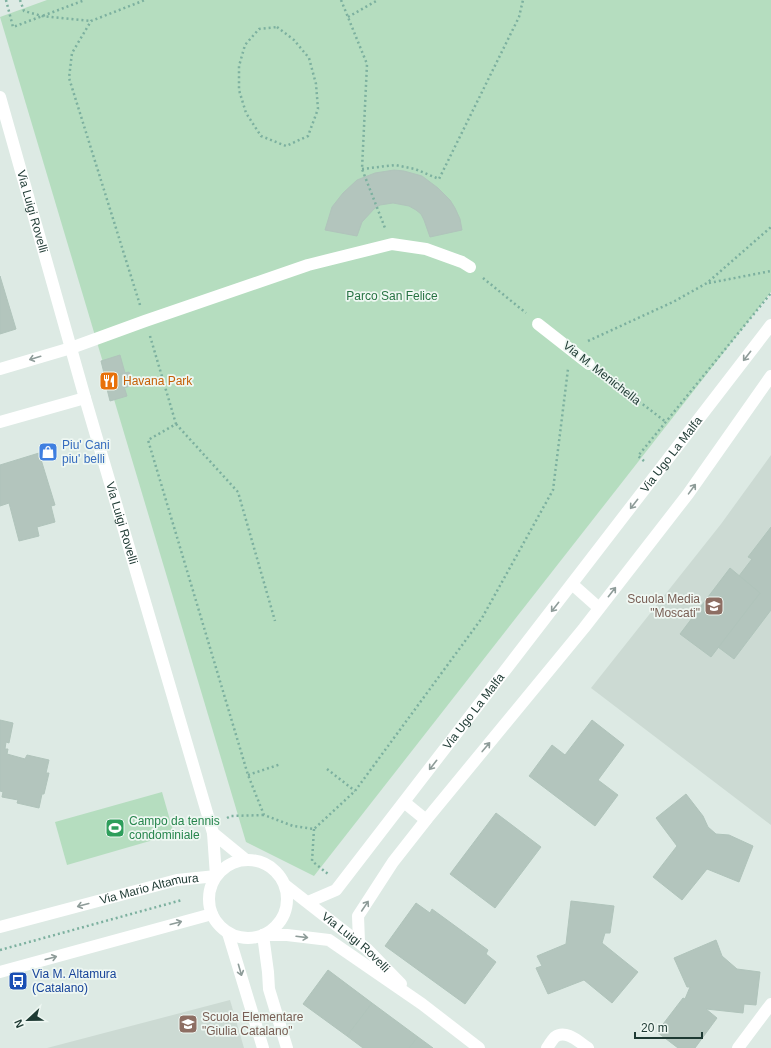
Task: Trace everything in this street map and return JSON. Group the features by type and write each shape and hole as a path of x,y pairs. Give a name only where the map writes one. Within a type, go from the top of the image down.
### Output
{"street":[{"name":"Via Luigi Rovelli","path":"0,97 70,348 213,833"},
{"path":"0,369 70,348 308,265 392,244 426,249 462,262 470,267"},
{"name":"Via M. Menichella","path":"538,324 590,364"},
{"name":"Via Ugo La Malfa","path":"308,902 336,890 771,325"},
{"path":"359,942 358,916 393,862 584,628 688,494 771,376"},
{"path":"0,422 85,398"},
{"path":"572,584 599,608"},
{"path":"404,802 426,820"},
{"path":"213,833 246,860"},
{"name":"Via Mario Altamura","path":"0,927 177,880 216,876 213,833"},
{"path":"246,860 256,860 269,865 278,873 285,885 288,895 286,910 280,923 275,928 255,938 241,938 228,933 220,926 212,914 210,903 210,889 216,876 234,862 246,860"},
{"name":"Via Luigi Rovelli","path":"285,885 368,949 422,1004"},
{"path":"0,972 212,914"},
{"path":"228,933 263,1048"},
{"path":"263,935 269,989 287,1048"},
{"name":"Via Luigi Rovelli","path":"263,935 287,935 329,940 422,1004 479,1048"},
{"path":"738,1048 771,1004"},
{"path":"547,1048 556,1037 563,1034 572,1036 588,1048"}],"path":[{"path":"6,0 13,27 85,0"},
{"path":"20,0 24,11 42,16 91,21 144,0"},
{"path":"341,0 367,64 362,169 392,244"},
{"path":"348,17 378,0"},
{"path":"362,169 395,165 414,169 439,179 519,17 523,0"},
{"path":"91,21 72,53 69,78 176,424 238,492 275,621"},
{"path":"277,27 294,40 309,58 316,84 318,109 308,136 286,146 261,136 246,114 239,90 239,66 244,45 260,29 277,27"},
{"path":"329,875 312,861 314,829 354,791 482,618 552,490 571,349 673,302 707,283 771,228"},
{"path":"470,267 538,324"},
{"path":"707,283 771,271"},
{"name":"Via M. Menichella","path":"590,364 666,422"},
{"path":"176,424 148,440 248,775 264,815"},
{"path":"248,775 281,764"},
{"path":"328,769 354,791"},
{"path":"231,816 264,815 293,826 314,829"},
{"path":"0,950 182,900"}],"shaded area":[{"name":"Scuola Media \"Moscati\"","path":"771,455 771,825 591,688 721,524"},
{"name":"Scuola Elementare \"Giulia Catalano\"","path":"230,1000 244,1048 47,1048"}],"green space":[{"name":"Parco San Felice","path":"47,0 771,0 771,292 314,876 246,842 0,17"},
{"name":"Campo da tennis condominiale","path":"162,792 174,834 67,865 55,822"}],"building":[{"path":"394,170 422,176 438,188 450,200 455,208 460,219 462,230 430,237 421,214 409,206 393,203 380,205 374,209 362,222 357,236 325,230 332,207 343,193 357,180 375,173"},
{"path":"0,276 16,329 0,334"},
{"path":"120,355 125,373 120,374 127,396 110,401 101,361"},
{"path":"129,372 133,385 124,388 120,374"},
{"path":"39,453 55,505 51,506 55,522 37,527 39,536 19,541 9,503 0,506 0,465"},
{"path":"771,527 771,610 734,659 718,647 760,593 739,576 752,559 748,557"},
{"path":"730,568 760,593 711,657 680,634"},
{"path":"0,720 13,723 9,743 6,742 5,749 8,749 7,754 25,759 27,755 49,760 46,773 49,773 39,808 17,803 18,800 2,797 3,792 0,791"},
{"path":"592,720 624,745 598,780 618,795 595,826 529,776 552,745 565,755"},
{"path":"686,794 703,816 708,827 716,834 729,835 753,846 739,882 707,869 682,900 653,877 677,846 656,818"},
{"path":"496,813 541,847 495,908 450,874"},
{"path":"571,901 614,906 610,933 605,933 602,943 638,972 612,1003 584,980 548,994 536,968 542,966 537,956 566,944"},
{"path":"416,903 430,913 432,909 488,950 486,954 496,962 465,1004 385,946"},
{"path":"716,940 722,956 737,969 760,972 756,1005 744,1004 743,1013 706,1009 717,1018 695,1048 678,1048 657,1032 683,998 685,999 690,987 687,987 674,958"},
{"path":"328,970 372,1003 347,1036 303,1004"},
{"path":"372,1003 418,1037 409,1048 363,1048 347,1036"},
{"path":"418,1037 433,1048 409,1048"}],"place":[{"name":"Havana Park","path":"109,381"},
{"name":"Piu' Cani piu' belli","path":"48,452"},
{"name":"Scuola Media \"Moscati\"","path":"714,606"},
{"name":"Campo da tennis condominiale","path":"115,828"},
{"name":"Via M. Altamura (Catalano)","path":"18,981"},
{"name":"Scuola Elementare \"Giulia Catalano\"","path":"188,1024"}]}
